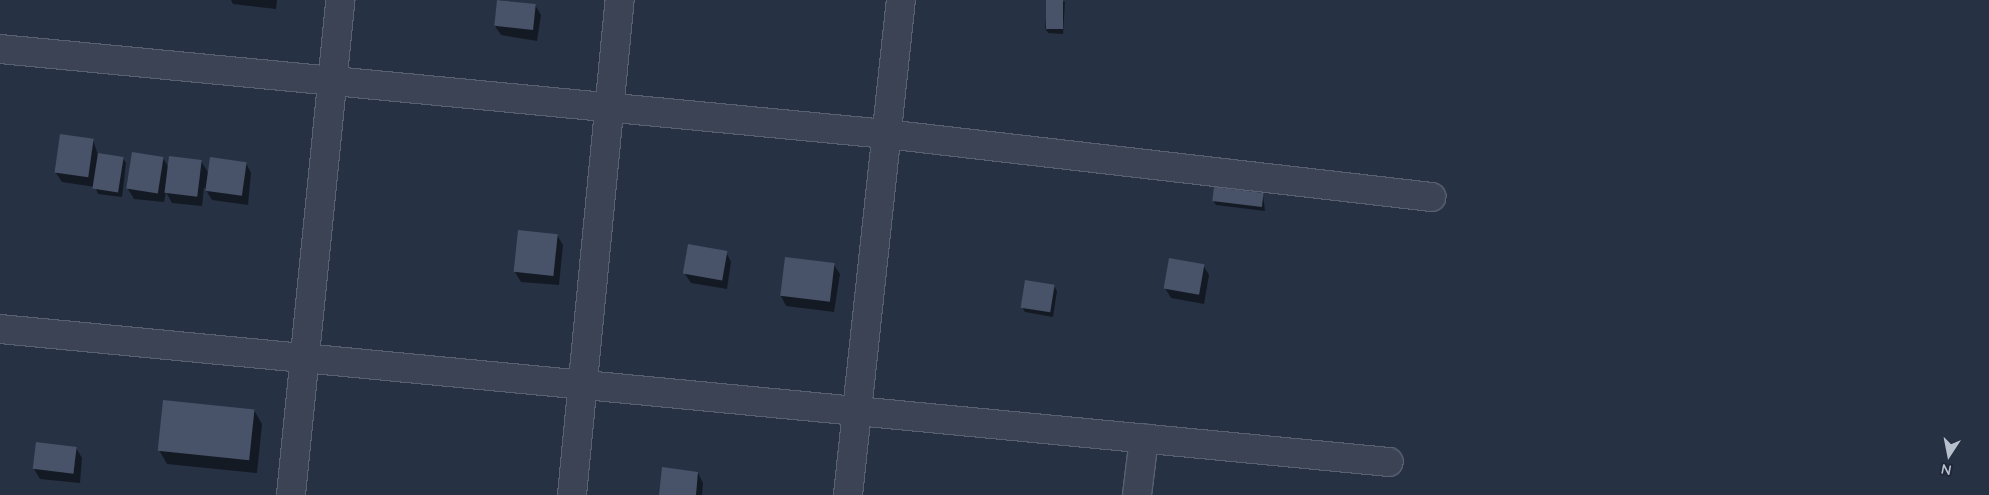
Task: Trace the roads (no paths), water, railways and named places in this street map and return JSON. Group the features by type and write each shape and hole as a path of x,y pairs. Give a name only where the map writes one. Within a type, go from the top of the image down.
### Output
{"street":[{"path":"291,495 340,0"},
{"path":"572,495 620,0"},
{"path":"848,495 900,0"},
{"path":"0,49 886,134 1431,197"},
{"path":"0,329 1389,462"},
{"path":"1137,495 1144,438"}]}
